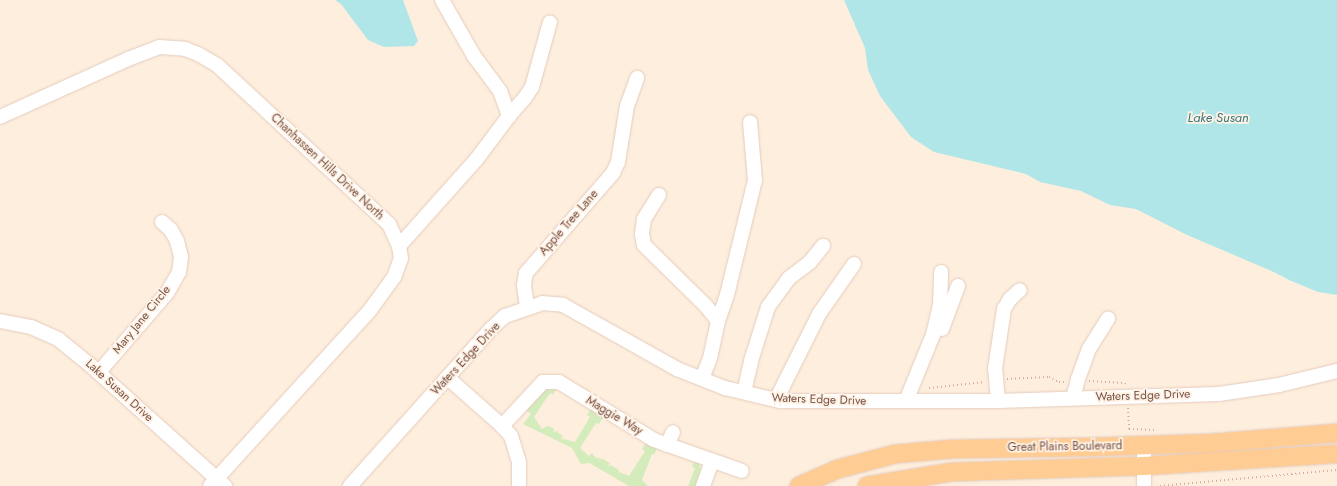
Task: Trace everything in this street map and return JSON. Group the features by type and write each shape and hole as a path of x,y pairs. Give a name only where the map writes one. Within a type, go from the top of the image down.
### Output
{"main road":[{"name":"Great Plains Boulevard","path":"799,486 838,469 895,454 953,449 1212,442 1337,433"},
{"name":"Great Plains Boulevard","path":"867,486 952,472 1144,466 1337,454"}],"street":[{"path":"442,0 474,56 500,91 509,116"},
{"path":"399,246 476,160 509,116 524,100 532,87 550,22"},
{"name":"Chanhassen Hills Drive North","path":"0,117 128,58 159,47 185,49 198,54 217,65 389,224 399,246 401,258 394,277 371,309 217,484"},
{"name":"Apple Tree Lane","path":"527,307 524,285 526,273 613,173 618,162 628,106 637,78"},
{"path":"702,379 710,358 718,321 727,295 755,180 750,122"},
{"path":"659,196 644,219 642,234 644,245 706,306 718,321"},
{"name":"Mary Jane Circle","path":"99,372 167,293 179,272 181,257 177,241 171,230 162,222"},
{"path":"744,392 751,361 768,307 788,278 810,262 823,246"},
{"path":"776,400 818,314 854,264"},
{"path":"912,397 933,335 940,305 941,272"},
{"path":"912,397 958,286"},
{"path":"998,401 994,369 1004,309 1010,299 1020,290"},
{"name":"Waters Edge Drive","path":"350,486 492,328 505,316 542,302 563,305 677,369 725,388 776,400 912,397 998,401 1219,394 1279,385 1337,371"},
{"path":"1073,398 1089,349 1108,318"},
{"name":"Lake Susan Drive","path":"0,321 31,327 58,339 99,372 217,484"},
{"path":"448,378 502,426 511,436 519,462 519,486"},
{"name":"Maggie Way","path":"502,426 543,382 559,382 654,440 742,471"},
{"path":"668,445 673,432"},
{"path":"1144,445 1144,486"},
{"path":"703,486 712,461"}],"path":[{"path":"912,397 955,386 996,380 1049,377 1059,382 1104,381 1125,383 1128,396 1129,429 1156,430"},
{"path":"1160,486 1337,470"}],"green space":[{"path":"557,387 553,395 550,393 534,417 542,429 547,426 551,427 554,429 553,432 556,431 563,436 561,440 564,439 575,442 590,417 587,415 591,408 604,416 599,424 596,423 580,448 589,456 592,453 596,458 600,458 599,462 601,458 610,463 608,467 611,465 619,470 617,476 619,472 629,476 645,451 642,449 647,441 658,446 654,455 652,454 642,480 648,486 629,486 589,463 581,464 572,448 523,424 531,414 525,409 543,388"},
{"path":"695,459 699,463 701,472 696,486 688,486 695,468 692,467"}],"water":[{"path":"335,0 403,0 418,41 414,46 384,47 368,40 341,4"},
{"name":"Lake Susan","path":"844,0 1337,0 1337,295 1318,292 1289,280 1185,234 1136,209 1110,205 1081,191 1040,182 1026,174 934,152 911,137 880,96 868,70 865,48"}]}
